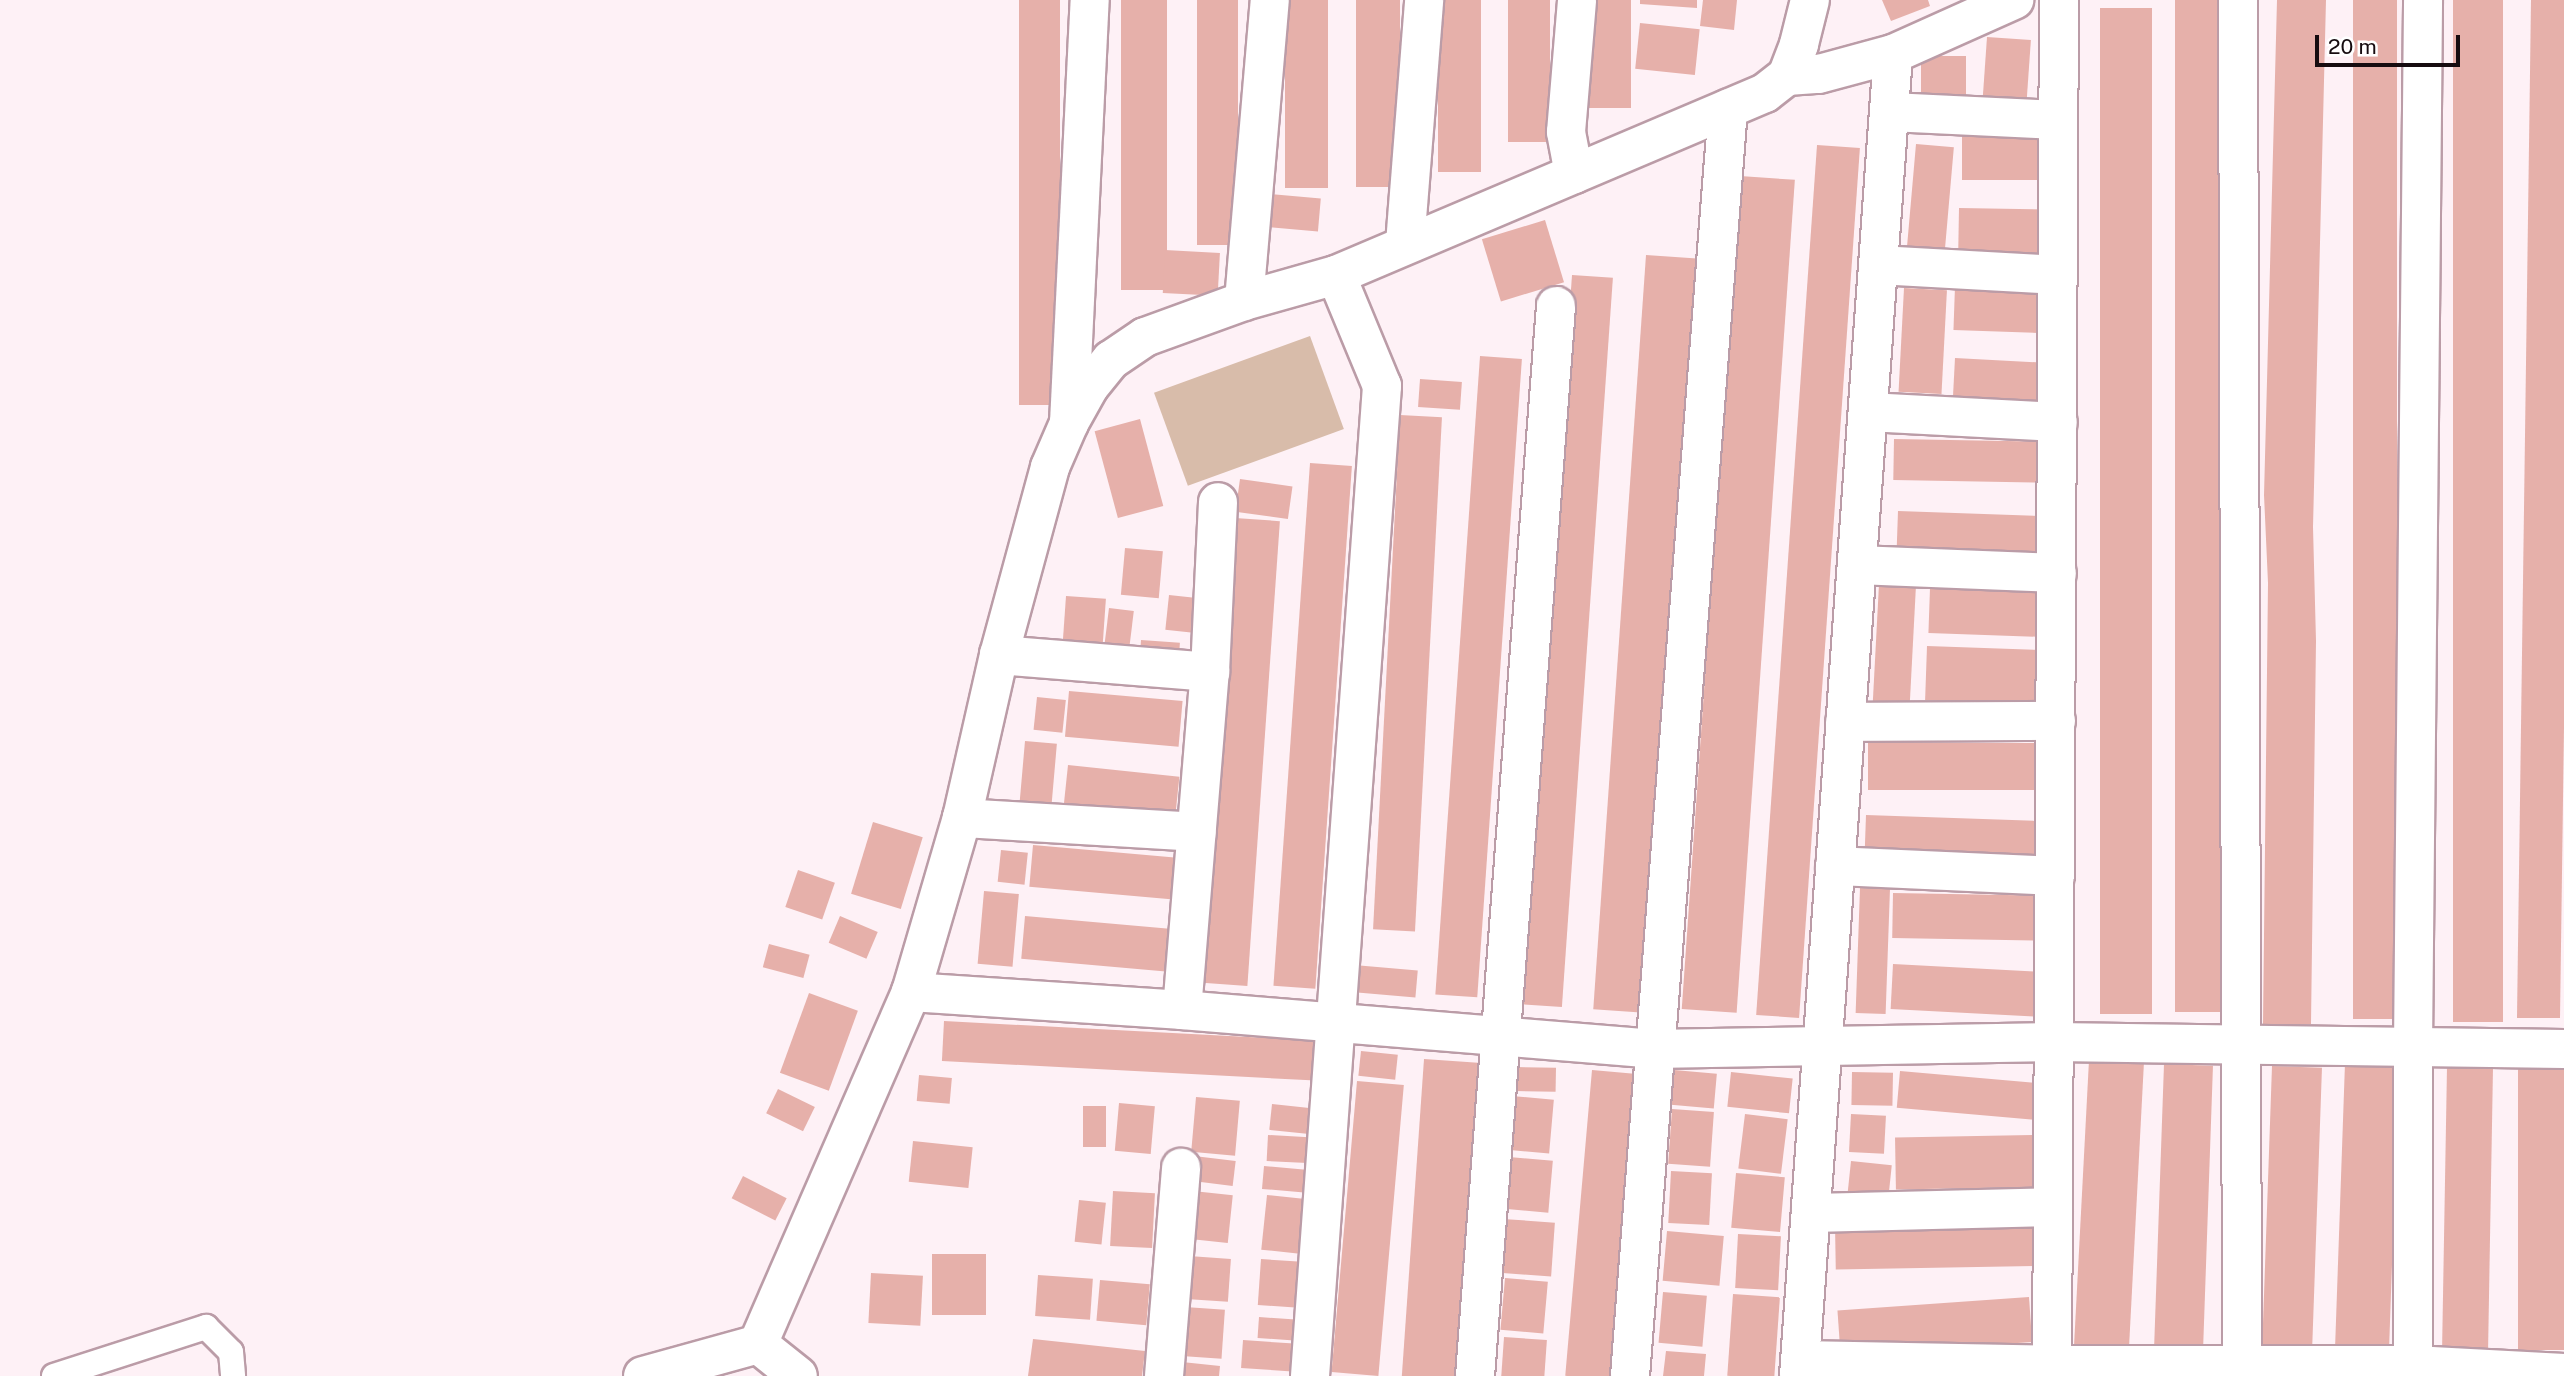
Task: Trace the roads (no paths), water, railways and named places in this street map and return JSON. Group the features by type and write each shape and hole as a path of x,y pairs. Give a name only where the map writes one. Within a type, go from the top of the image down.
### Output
{"street":[{"path":"1069,424 1090,0"},
{"path":"1244,301 1270,0"},
{"path":"1405,244 1424,0"},
{"path":"1574,174 1566,132 1577,0"},
{"path":"758,1344 911,992 962,818 999,655 1050,467 1089,387 1111,360 1145,337 1244,301 1336,275 1765,93 1787,76 1799,44 1810,0"},
{"path":"1787,76 1819,74 1893,54 2014,0"},
{"path":"2052,1371 2059,0"},
{"path":"2238,0 2242,1371"},
{"path":"2413,1371 2413,1047 2423,0"},
{"path":"1893,54 1799,1368 2564,1373"},
{"path":"1630,1376 1653,1049 1728,109"},
{"path":"1890,112 2058,120"},
{"path":"1879,265 2058,275"},
{"path":"1310,1376 1382,386 1336,275"},
{"path":"1475,1376 1556,306"},
{"path":"1868,412 2058,422"},
{"path":"1182,1010 1210,672 1218,502"},
{"path":"1857,565 2057,573"},
{"path":"999,655 1210,672"},
{"path":"1845,722 2056,721"},
{"path":"962,818 1197,832"},
{"path":"1835,866 2055,876"},
{"path":"911,992 1182,1010 1337,1025 1653,1049 2055,1042 2564,1049"},
{"path":"1164,1376 1181,1168"},
{"path":"1811,1213 2053,1207"},
{"path":"643,1376 758,1344"},
{"path":"758,1344 798,1376"}],"lane":[{"path":"54,1376 206,1327 231,1352 233,1376"}]}
